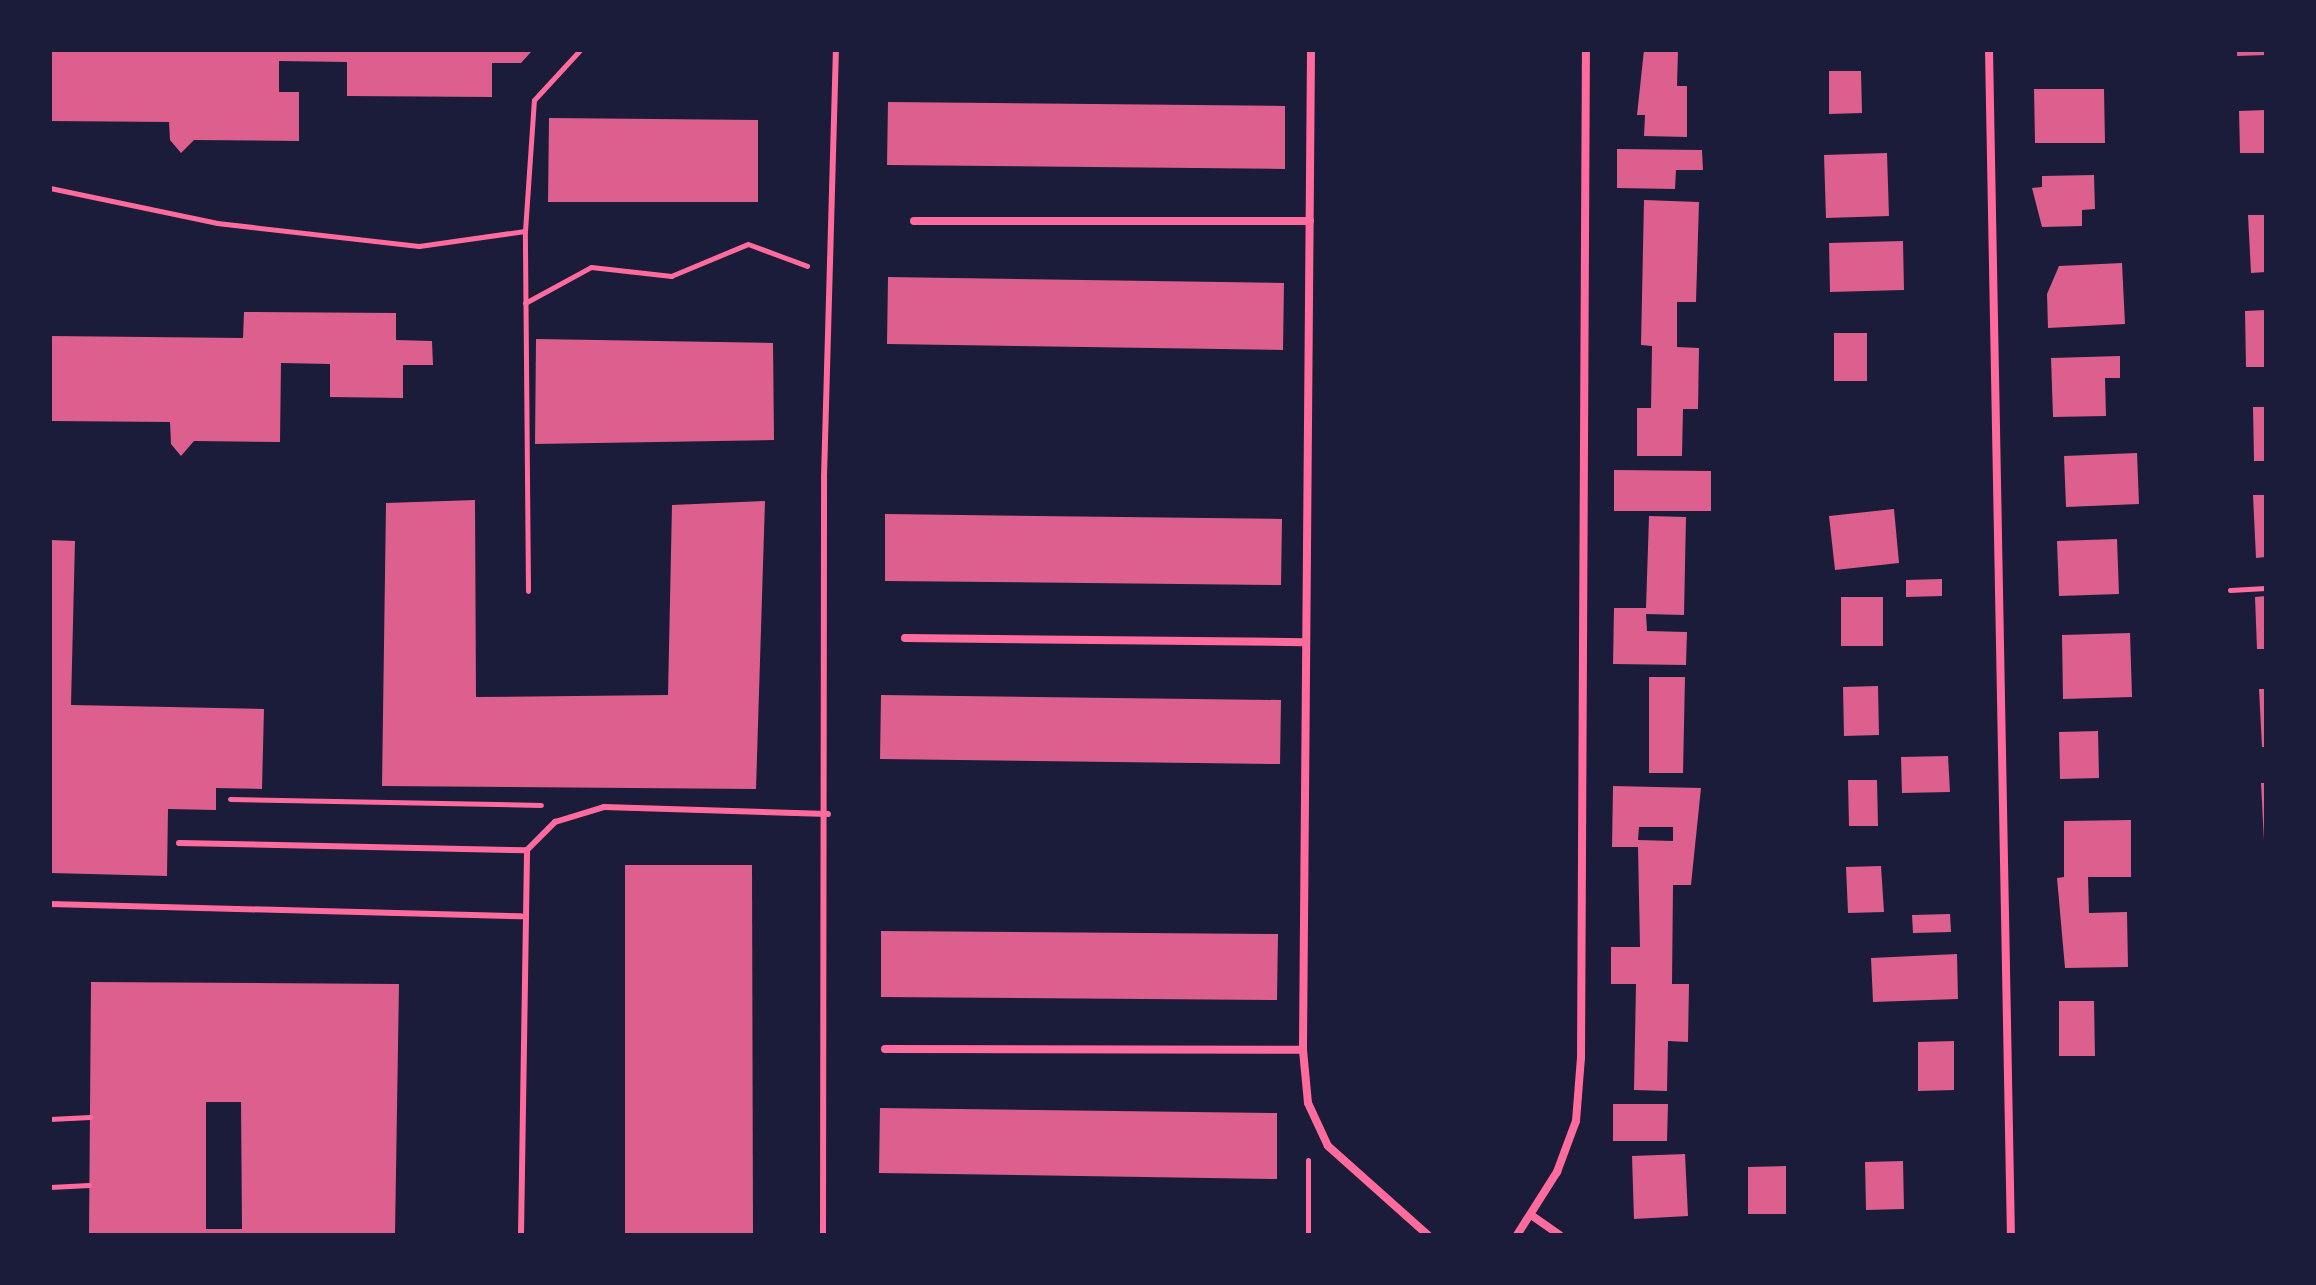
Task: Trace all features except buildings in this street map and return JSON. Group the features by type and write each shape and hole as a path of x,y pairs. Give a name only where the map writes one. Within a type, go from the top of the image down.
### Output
{"street":[{"path":"1311,50 1304,642 1303,1050 1308,1103 1328,1146 1428,1235"},
{"path":"1517,1235 1531,1215 1576,1121 1581,1058 1586,50"},
{"path":"1989,50 2011,1235"},
{"path":"914,221 1310,221"},
{"path":"905,638 1304,642"},
{"path":"885,1049 1303,1050"},
{"path":"1531,1215 1560,1235"}],"lane":[{"path":"823,1235 828,814 824,477 836,50"},
{"path":"521,1235 521,916 527,850 555,822 604,807 828,814"},
{"path":"179,843 527,850"},
{"path":"50,904 521,916"}],"path":[{"path":"528,591 525,231 534,100 580,50"},
{"path":"50,188 217,223 419,246 525,231"},
{"path":"525,303 591,267 671,276 748,244 831,275"},
{"path":"2230,590 2266,588"},
{"path":"230,799 557,806"},
{"path":"50,1119 90,1117"},
{"path":"1308,1147 1308,1235"},
{"path":"50,1187 89,1185"}]}
